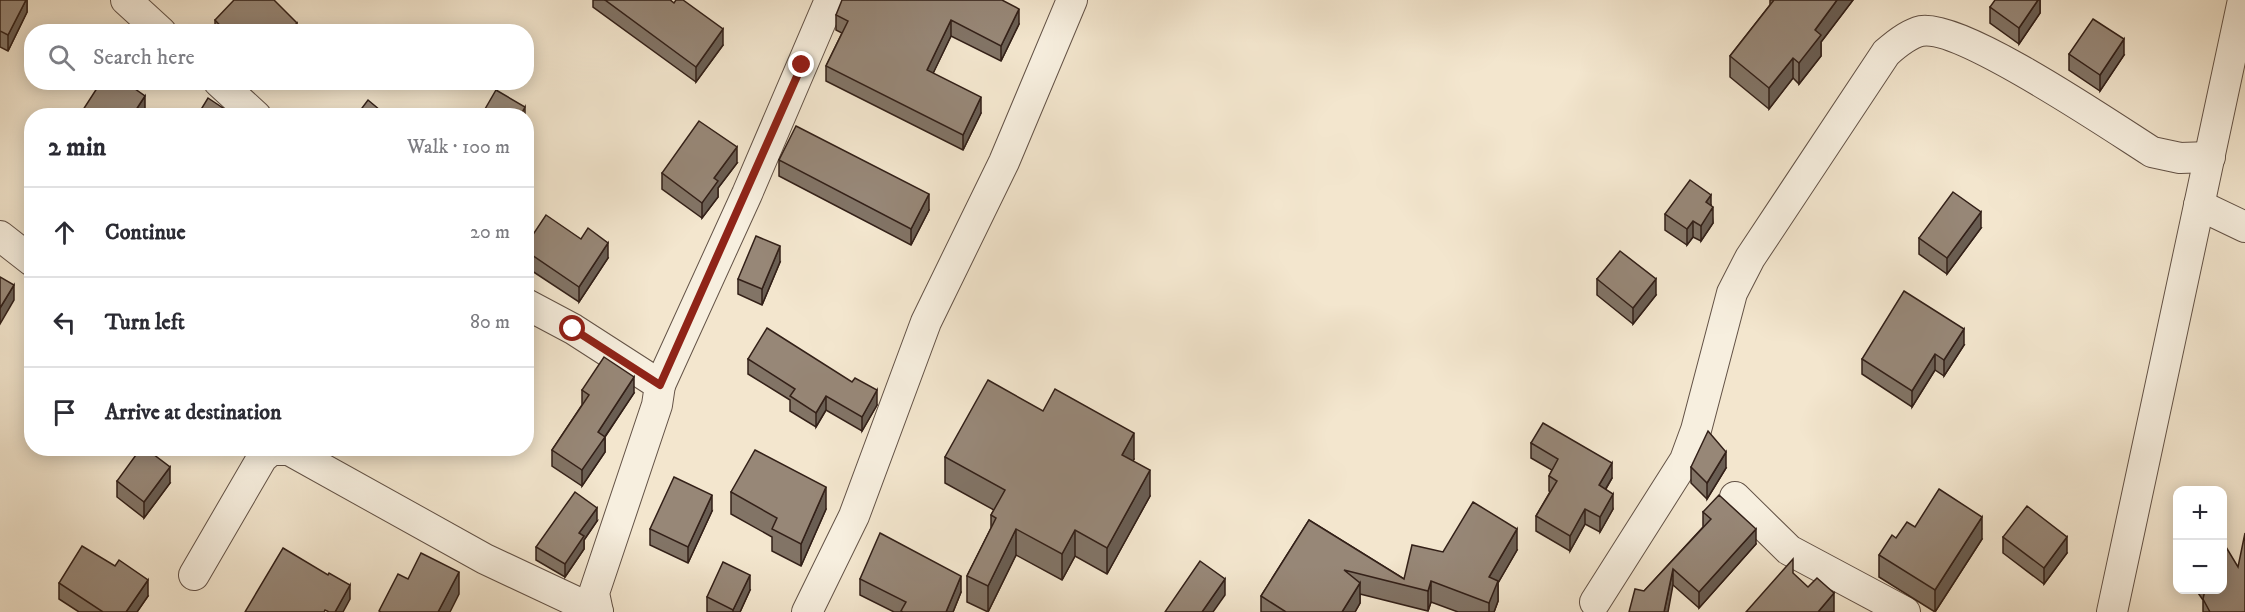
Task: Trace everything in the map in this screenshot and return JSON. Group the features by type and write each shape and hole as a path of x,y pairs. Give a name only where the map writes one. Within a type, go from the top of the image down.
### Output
{"street":[{"path":"126,0 152,24"},
{"path":"598,612 594,593 657,405 660,385 747,194 830,0"},
{"path":"807,612 854,516 926,322 1004,162 1072,0"},
{"path":"2112,612 2243,0"},
{"path":"1595,602 1685,460 1696,430 1732,293 1750,258 1886,53 1897,43 1921,31 1934,32 1981,49 2152,152 2180,158 2210,157"},
{"path":"228,90 247,108"},
{"path":"2199,205 2245,227"},
{"path":"0,236 24,255"},
{"path":"534,308 573,329 660,385"},
{"path":"195,575 264,456"},
{"path":"301,456 485,559 598,612"},
{"path":"1735,497 1789,550 1905,612"}],"building":[{"path":"0,0 26,0 8,35 0,31"},
{"path":"234,0 274,0 297,23 219,24 215,20"},
{"path":"605,0 670,0 674,3 676,0 683,0 723,29 696,67"},
{"path":"842,0 1002,0 1019,9 1001,46 951,20 927,70 981,97 963,135 826,66 848,21 836,15"},
{"path":"1774,0 1837,0 1815,30 1821,35 1799,63 1793,58 1769,88 1730,56"},
{"path":"1995,0 2038,0 2019,28 1990,7"},
{"path":"2093,19 2124,39 2100,75 2069,54"},
{"path":"96,90 136,90 145,96 137,108 84,108"},
{"path":"496,90 525,107 524,108 486,108"},
{"path":"208,98 223,108 202,108"},
{"path":"368,100 378,108 362,108"},
{"path":"699,121 737,147 714,178 718,181 702,203 662,173"},
{"path":"796,126 929,194 911,229 779,160"},
{"path":"1690,180 1711,195 1706,202 1713,207 1701,226 1693,221 1687,229 1665,214"},
{"path":"1953,192 1981,212 1947,258 1919,238"},
{"path":"546,215 581,239 588,228 608,243 579,287 534,256 534,233"},
{"path":"756,236 780,246 762,289 738,279"},
{"path":"1620,251 1656,279 1633,308 1597,279"},
{"path":"0,277 14,285 0,308"},
{"path":"1904,291 1964,329 1944,360 1935,354 1912,391 1862,359"},
{"path":"767,328 852,382 855,378 877,390 862,417 826,396 816,413 790,396 795,389 748,359"},
{"path":"604,357 634,377 598,432 605,437 582,470 552,450 589,395 582,390"},
{"path":"988,380 1043,411 1055,389 1134,433 1122,455 1150,470 1107,548 1075,530 1062,554 1016,529 988,586 967,576 996,518 991,515 1005,490 945,457"},
{"path":"1543,423 1612,463 1599,485 1613,494 1600,517 1585,509 1570,536 1536,516 1557,481 1549,476 1558,459 1531,443"},
{"path":"1708,431 1726,452 1707,483 1691,467"},
{"path":"755,450 826,487 801,544 772,529 777,518 731,492"},
{"path":"135,456 156,456 170,467 144,502 117,481"},
{"path":"674,477 712,495 688,547 650,529"},
{"path":"1939,489 1982,517 1935,590 1879,555 1892,535 1896,538 1907,522 1915,527"},
{"path":"575,492 597,508 579,533 584,536 565,564 536,547"},
{"path":"1719,495 1756,529 1699,592 1673,569 1664,612 1629,612 1635,589 1644,591 1711,519 1703,512"},
{"path":"1473,502 1517,529 1489,577 1498,581 1489,603 1431,581 1428,591 1344,570 1360,583 1342,612 1286,612 1261,596 1309,520 1404,579 1412,545 1443,552"},
{"path":"2027,506 2067,537 2044,568 2003,537"},
{"path":"880,533 961,576 946,612 903,612 901,611 906,602 860,579"},
{"path":"2245,533 2245,612 2210,612 2203,599 2204,594 2227,594 2227,549 2238,567"},
{"path":"82,546 115,566 119,560 148,580 126,612 103,612 59,583"},
{"path":"283,548 328,575 329,573 350,585 335,612 325,610 324,612 245,612"},
{"path":"421,553 459,572 438,612 379,611 398,574 408,579"},
{"path":"1793,559 1793,573 1808,587 1817,578 1834,593 1818,612 1746,612"},
{"path":"1200,561 1225,579 1202,612 1165,612"},
{"path":"723,562 750,575 733,610 707,597"}],"route":[{"path":"573,329 650,376 660,385 747,194 802,65"}]}
